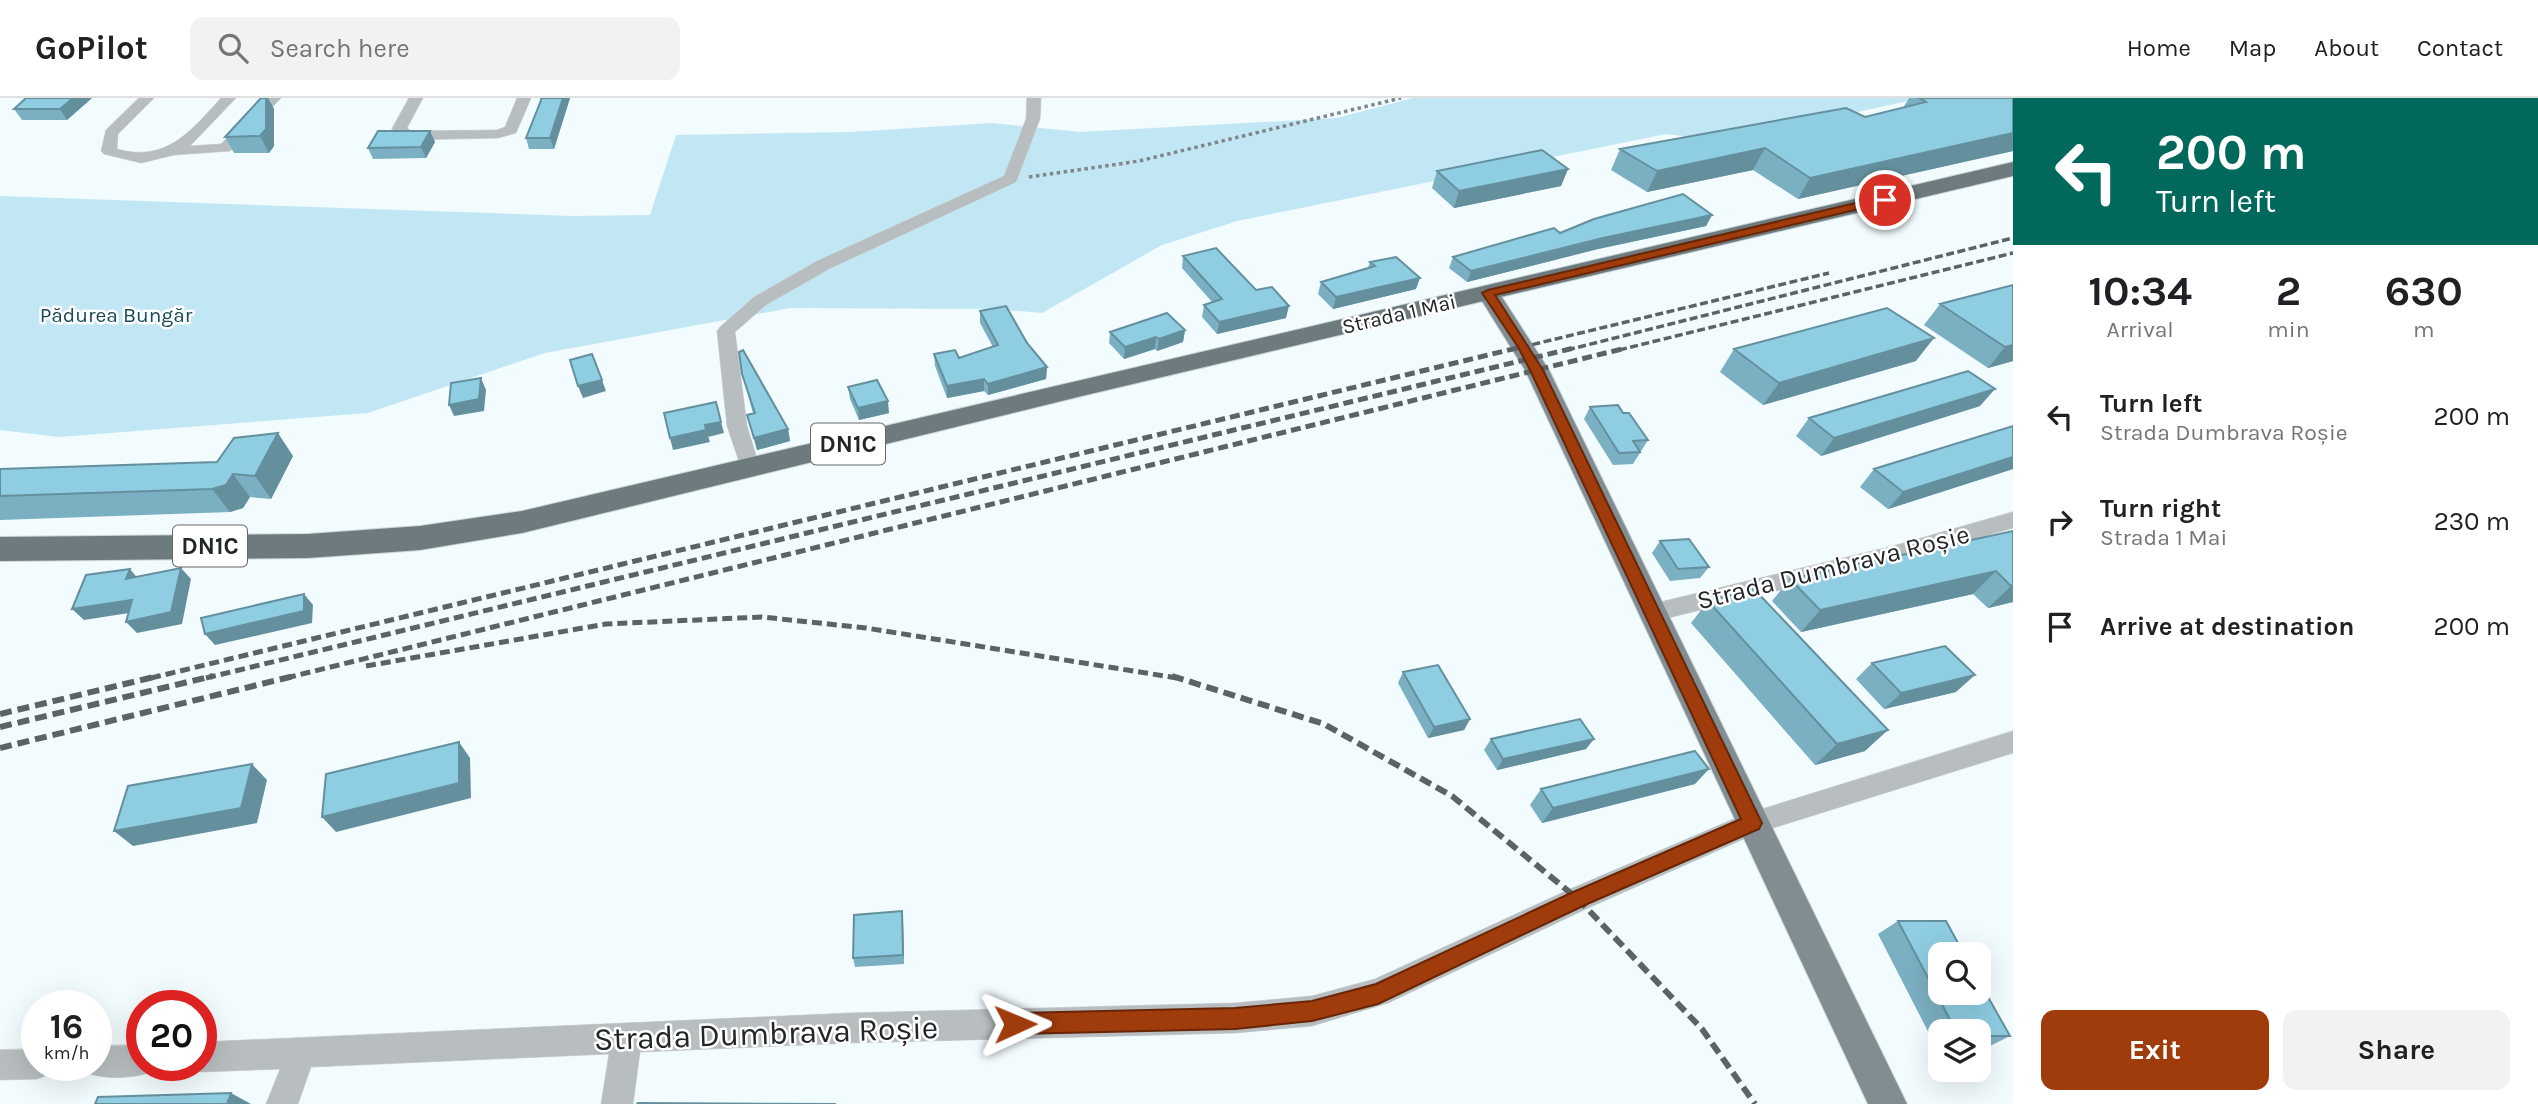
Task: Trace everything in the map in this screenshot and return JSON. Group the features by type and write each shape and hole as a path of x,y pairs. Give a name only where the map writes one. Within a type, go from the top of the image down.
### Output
{"highway":[{"name":"Strada 1 Mai","path":"750,468 2013,169"},
{"name":"DN1C","path":"0,549 308,545 421,538 522,522 750,468"}],"main road":[{"path":"1488,293 1537,370 1888,1104"}],"street":[{"path":"147,98 111,133 109,151 140,159 173,151 225,148 274,98"},
{"path":"173,151 185,145 229,98"},
{"path":"416,98 400,129 407,136 498,134 511,130 524,98"},
{"path":"750,468 737,426 726,331 734,321 760,301 822,265 1011,179 1033,119 1034,98"},
{"name":"Strada Dumbrava Roșie","path":"1652,613 1893,554 2013,520"},
{"name":"Strada Dumbrava Roșie","path":"217,1056 850,1028 1235,1018 1312,1011 1378,993 1578,899 1752,823 2013,742"},
{"path":"617,1104 627,1039"},
{"path":"282,1104 301,1053"},
{"path":"0,1065 21,1064"}],"path":[{"path":"1011,179 1139,162 1401,98"}],"green space":[{"name":"Pădurea Bungăr","path":"1413,98 1923,98 1721,141 1666,134 1237,221 1162,245 1042,313 994,309 790,308 545,353 368,413 59,437 0,430 0,196 572,216 650,215 676,135 850,132 992,123 1080,132 1337,118"}],"building":[{"path":"26,98 73,98 60,109 14,109"},
{"path":"261,98 266,98 266,129 260,136 225,137"},
{"path":"542,98 563,98 550,138 526,138"},
{"path":"1919,98 2013,98 2013,133 1810,178 1765,148 1657,171 1620,149 1846,108 1865,117 1926,102"},
{"path":"378,131 430,131 421,147 368,148"},
{"path":"1542,150 1568,169 1459,191 1437,171"},
{"path":"1683,194 1712,215 1603,238 1471,271 1453,257 1554,228 1560,233 1594,219"},
{"path":"1216,248 1256,290 1272,287 1289,306 1219,322 1204,305 1222,299 1183,256"},
{"path":"1396,257 1420,278 1336,297 1321,282 1375,266 1370,262"},
{"path":"2013,285 2013,345 2005,347 1940,304"},
{"path":"1006,306 1027,343 1047,367 988,384 984,379 947,386 934,354 955,350 959,358 998,345 980,311"},
{"path":"1887,308 1934,338 1779,383 1734,349"},
{"path":"1167,313 1185,330 1125,347 1110,332"},
{"path":"743,350 788,429 754,438 747,415 755,413 742,374 739,352"},
{"path":"592,354 602,380 578,386 570,360"},
{"path":"1968,371 1995,389 1834,438 1809,418"},
{"path":"481,378 479,399 449,405 451,383"},
{"path":"877,380 888,401 858,408 848,387"},
{"path":"716,402 721,422 705,425 706,430 670,438 664,413"},
{"path":"1618,405 1623,413 1629,413 1648,440 1633,441 1640,452 1619,453 1590,407"},
{"path":"2013,426 2013,457 1903,492 1874,469"},
{"path":"278,433 255,476 233,474 226,485 212,489 0,496 0,469 217,462 234,438"},
{"path":"2013,531 2011,586 1996,571 1820,610 1790,579"},
{"path":"1689,539 1709,567 1678,569 1660,541"},
{"path":"181,568 171,612 126,622 132,600 72,609 86,575 130,569 126,579"},
{"path":"1754,589 1888,730 1837,744 1708,601"},
{"path":"304,594 304,611 205,634 201,618"},
{"path":"1945,646 1975,675 1901,693 1872,663"},
{"path":"1438,665 1470,719 1434,727 1403,672"},
{"path":"1580,719 1594,739 1503,759 1491,739"},
{"path":"459,742 459,783 322,817 326,774"},
{"path":"1695,751 1709,769 1553,808 1541,789"},
{"path":"252,764 241,808 114,831 128,786"},
{"path":"902,911 903,955 853,958 854,915"},
{"path":"1898,921 1946,921 1957,942 1928,942 1928,978"},
{"path":"1991,1002 2010,1036 1991,1036 1991,1019 1950,1019 1942,1005 1991,1005"},
{"path":"231,1093 227,1104 95,1104 98,1097"},
{"path":"638,1103 836,1104 637,1104"}],"railway":[{"path":"1567,350 2013,238"},
{"path":"1619,350 2013,253"},
{"path":"1510,350 1829,273"},
{"path":"151,678 1517,348"},
{"path":"206,678 1574,348"},
{"path":"286,678 1626,348"},
{"path":"366,666 606,624 762,617 866,628 1177,678"},
{"path":"0,714 158,676"},
{"path":"0,727 213,676"},
{"path":"0,748 294,676"},
{"path":"1172,676 1324,724 1452,796 1578,899 1702,1029 1755,1104"}],"route":[{"path":"1015,1024 1235,1018 1312,1011 1378,993 1578,899 1752,823 1537,370 1488,293 1885,200"}]}
